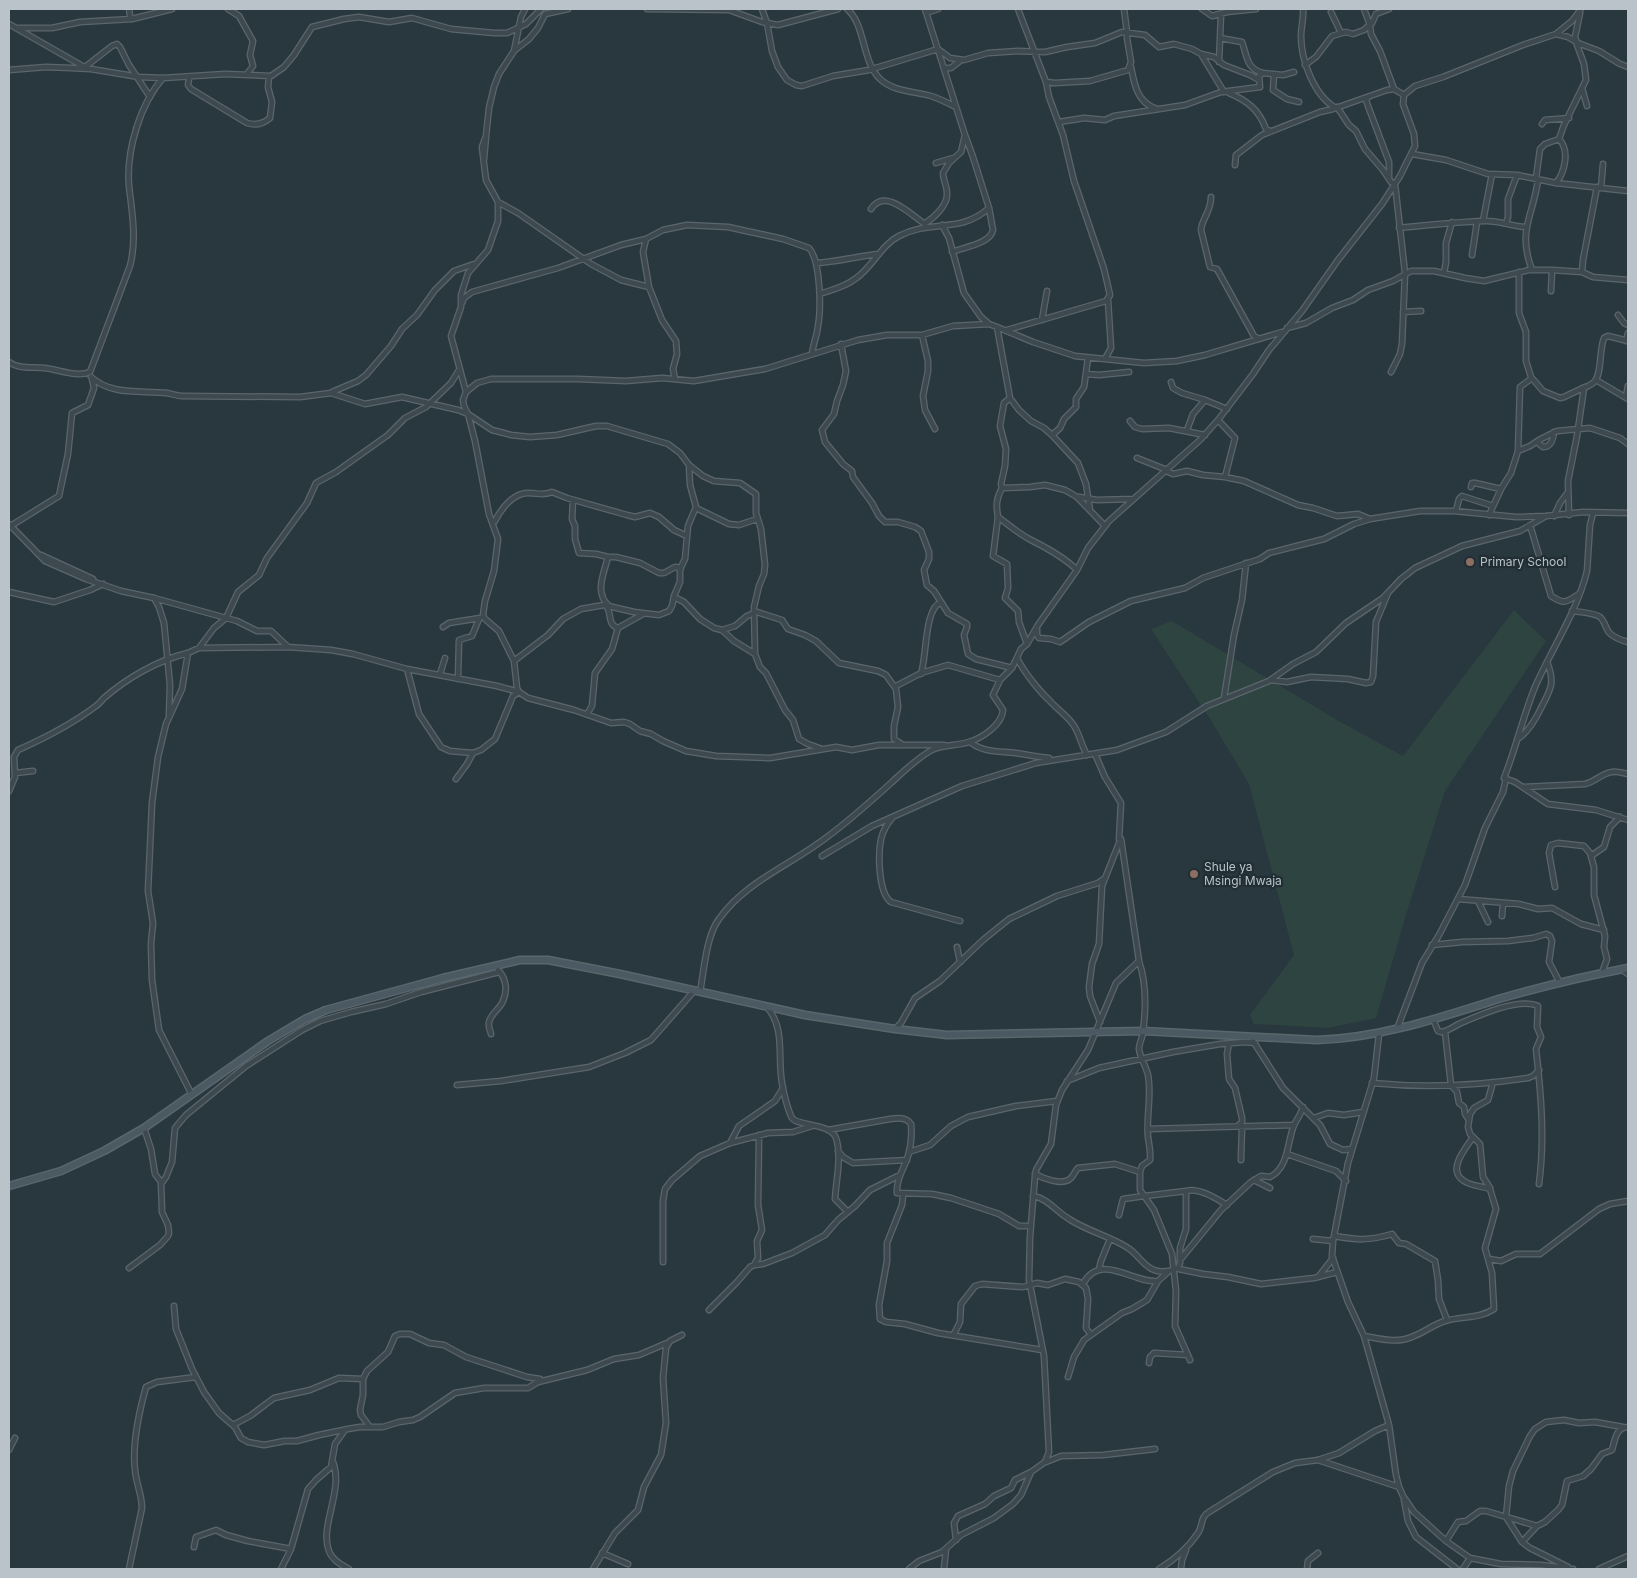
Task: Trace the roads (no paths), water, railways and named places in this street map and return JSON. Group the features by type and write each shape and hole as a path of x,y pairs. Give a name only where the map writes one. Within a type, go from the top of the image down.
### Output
{"main road":[{"path":"9,1186 69,1167 102,1152 144,1128 268,1041 305,1019 337,1007 494,965 527,959 548,960 620,974 805,1015 947,1035 1143,1031 1253,1040 1343,1039 1380,1034 1560,983 1628,968"}],"street":[{"path":"129,9 132,19"},
{"path":"16,28 52,28 80,22 132,19 172,9"},
{"path":"228,9 239,16 253,41 250,55 253,66 248,74"},
{"path":"514,51 521,17 526,9"},
{"path":"9,24 85,68 139,77 189,78 225,74 248,74 269,77 275,75 284,67 312,27 344,19 364,17 389,22 412,18 451,29 507,33 532,20 541,9"},
{"path":"461,307 461,295 468,273 484,255 498,220 498,202 486,180 482,151 494,87 499,74 514,51 529,39 538,28 544,14 568,9"},
{"path":"647,9 729,10 774,25 838,9"},
{"path":"762,9 775,59 787,80 792,84 802,86 833,76 873,69 938,48"},
{"path":"846,9 854,18 868,62 881,80 895,89 930,96 956,107"},
{"path":"938,9 926,11 965,135 974,157 989,208 993,230 990,236 952,252"},
{"path":"1018,9 1046,82 1049,97 1059,122 1074,181 1110,292 1108,300 1111,348 1105,359"},
{"path":"1124,9 1128,32 1126,38 1135,88 1146,103 1158,108"},
{"path":"1202,9 1212,16 1235,10 1256,9"},
{"path":"1303,9 1301,43 1305,65 1324,100 1336,107 1349,125 1356,131 1365,149 1391,182 1395,184"},
{"path":"1364,9 1371,34 1380,51 1394,89"},
{"path":"1305,65 1324,48 1330,38 1340,33 1354,34 1370,25 1376,15 1389,9"},
{"path":"457,1085 589,1067 625,1053 654,1037 697,992 717,921 728,907 761,880 827,838 932,750 970,742 984,734 1001,719 1003,710 993,695 1000,680 1012,668 1021,649 1027,644 1038,625 1077,570 1088,548 1118,511 1166,470 1218,420 1285,330 1302,312 1395,184 1415,146 1414,134 1403,104 1404,94 1415,86 1442,78 1523,44 1556,34 1572,21 1580,10"},
{"path":"1559,139 1586,80 1586,72 1575,37 1580,10"},
{"path":"1331,12 1340,33"},
{"path":"1219,62 1221,14"},
{"path":"945,68 951,68 960,61 988,53 1034,52 1095,44 1118,32 1128,32 1146,35 1159,46 1174,44 1192,49 1201,54 1214,57 1219,62 1250,75 1283,75 1294,72"},
{"path":"1556,34 1568,37 1577,43 1599,51 1628,67"},
{"path":"1059,122 1084,118 1105,120 1114,116 1185,105 1226,92 1258,88 1260,76 1248,63 1242,42 1220,38"},
{"path":"85,68 117,44 150,97"},
{"path":"938,48 950,58 960,61"},
{"path":"1201,54 1226,92 1251,105 1263,119 1265,128 1272,131"},
{"path":"1046,82 1090,81 1119,74 1128,70 1131,66"},
{"path":"9,70 46,67 91,69"},
{"path":"1274,74 1272,90 1287,99 1299,102"},
{"path":"189,78 188,85 191,89 248,123 256,125 270,118 272,102 268,87 269,77"},
{"path":"90,375 131,264 134,238 129,186 135,130 156,86 164,78"},
{"path":"1582,88 1587,106"},
{"path":"1235,165 1235,156 1240,150 1256,138 1272,131 1318,113 1387,90 1394,89 1404,94"},
{"path":"1368,97 1366,100 1368,106 1390,162 1389,179"},
{"path":"1542,124 1545,120 1569,118"},
{"path":"926,225 946,200 947,190 943,173 946,166 961,152 965,135"},
{"path":"1532,270 1525,244 1528,217 1535,196 1540,149 1544,144 1559,139"},
{"path":"1556,183 1561,177 1566,154 1566,149 1559,139"},
{"path":"1412,154 1446,160 1492,174 1517,175 1556,183 1628,191"},
{"path":"936,163 954,158"},
{"path":"1582,272 1603,164"},
{"path":"1483,221 1492,174"},
{"path":"1506,223 1508,199 1517,175"},
{"path":"1391,372 1400,354 1402,344 1405,273 1395,184"},
{"path":"1211,197 1210,209 1202,226 1210,267 1217,269 1254,336 1259,339"},
{"path":"498,202 518,213 582,259 621,280 649,287"},
{"path":"871,209 879,202 895,203 926,225"},
{"path":"820,294 854,281 897,236 926,225 956,225 968,222 989,208"},
{"path":"1399,228 1452,222 1483,221 1527,227"},
{"path":"1444,273 1446,239 1452,222"},
{"path":"1472,255 1477,222"},
{"path":"461,295 558,268 621,245 646,239 663,230 687,225 728,227 810,248 814,254 820,294 818,326 812,354"},
{"path":"942,225 949,238 964,294 976,311 989,324"},
{"path":"646,239 643,252 649,287 662,320 676,341 677,354 673,369 676,379"},
{"path":"816,263 880,254"},
{"path":"9,362 19,366 90,375 95,381 120,390 169,393 182,396 300,397 330,393 356,382 366,375 402,330 417,315 435,290 454,271 475,264"},
{"path":"458,680 459,640 472,636 481,618 494,571 498,539 487,507 486,492 463,400 466,392 477,383 490,379 626,381 656,378 694,381 717,376 749,373 841,344 887,335 922,334 953,326 989,324 1033,342 1075,356 1144,363 1177,361 1222,351 1306,323 1326,310 1352,300 1368,290 1393,281 1409,271 1422,270 1484,281 1532,270 1582,272 1593,276 1628,280"},
{"path":"1551,291 1552,270"},
{"path":"1519,272 1519,313 1526,332 1526,361 1532,378 1543,391 1560,398 1566,397 1593,383 1598,374 1600,350 1604,338 1608,336 1627,341 1628,332"},
{"path":"1042,320 1047,291"},
{"path":"466,392 451,336 462,301 468,294"},
{"path":"1007,330 1080,310 1108,300"},
{"path":"1403,312 1421,311"},
{"path":"1618,315 1628,325"},
{"path":"997,327 1010,398 1019,410 1031,421 1052,435 1078,463 1083,472 1090,510"},
{"path":"922,334 928,361 923,396 925,410 935,428"},
{"path":"841,344 846,371 834,414 822,430 822,437 852,471 856,483 872,503 879,516 886,522 915,527 921,531 930,552 924,570 925,582 948,613 967,625 964,635 968,654 976,659 1012,668"},
{"path":"1052,435 1060,428 1064,419 1075,409 1076,399 1082,391 1088,358"},
{"path":"199,648 214,628 226,618 236,595 259,575 267,558 302,510 316,483 388,435 406,418 420,411 451,383 459,370"},
{"path":"1086,374 1099,375 1129,372"},
{"path":"90,375 94,382 94,388 88,404 72,413 68,454 59,496 9,525 35,552 52,565 121,591 154,598 240,622 257,631 274,632 288,647"},
{"path":"1489,515 1510,473 1518,451 1520,387 1532,378"},
{"path":"1596,380 1627,397 1628,386"},
{"path":"1171,382 1176,390 1227,409"},
{"path":"1569,515 1568,482 1585,388"},
{"path":"330,393 365,404 402,397 431,402 468,414 492,430 511,435 530,437 557,435 596,426 607,426 668,444 703,476 714,481 740,483 750,489 756,495 757,519 761,529 765,570 758,586 753,613 755,654 760,667 766,673 785,710 793,720 799,739 824,749"},
{"path":"1010,398 1004,403 1000,426 1006,452 1004,471 1000,484 1002,488 996,504 998,517 993,556 1007,564 1008,588 1004,597 1018,611 1019,624 1027,644"},
{"path":"1187,430 1193,414 1205,400"},
{"path":"1218,420 1236,438 1225,477"},
{"path":"1130,421 1135,427 1142,429 1169,428 1205,434"},
{"path":"1518,451 1554,432 1594,428 1604,434 1620,438 1628,444"},
{"path":"1537,442 1542,447 1548,446 1551,444 1554,432"},
{"path":"1137,458 1173,474 1187,471 1225,477 1250,483 1298,505 1337,516 1358,514 1370,519"},
{"path":"514,661 546,637 573,612 587,607 609,606 644,614 665,614 672,606 680,582 681,568 685,559 688,522 696,508 690,485 689,465"},
{"path":"1471,487 1473,482 1501,489"},
{"path":"1002,488 1045,485 1065,490 1077,497 1105,526"},
{"path":"495,521 501,511 512,500 522,494 542,495 552,492 573,500 635,517 650,513 660,518 674,530 687,536"},
{"path":"1554,516 1568,492"},
{"path":"1456,511 1458,499 1462,496 1493,506"},
{"path":"1077,497 1089,499 1133,499"},
{"path":"573,500 572,519 575,526 575,539 578,551 582,554 596,554 608,558 616,557 642,563 659,573 664,573 675,567 681,568"},
{"path":"696,508 729,524 739,525 757,519"},
{"path":"1038,625 1036,635 1038,637 1051,638 1060,642 1089,622 1131,601 1183,589 1203,578 1260,559 1269,554 1324,539 1354,524 1370,519 1420,511 1456,511 1516,517 1569,515 1583,512 1628,513"},
{"path":"1396,1029 1418,972 1464,885 1485,828 1502,792 1506,778 1504,778 1527,708 1579,594 1587,571 1590,526 1593,513"},
{"path":"822,856 872,826 962,786 1029,764 1123,749 1166,732 1202,708 1271,680 1293,664 1320,649 1346,622 1376,602 1401,578 1415,568 1462,546 1520,531 1546,516"},
{"path":"998,517 1031,540 1040,543 1068,560 1077,570"},
{"path":"1530,525 1552,596 1563,603 1579,594"},
{"path":"608,558 601,581 602,597 609,606 607,607 609,609 610,621 618,628"},
{"path":"1224,698 1234,635 1242,600 1246,563"},
{"path":"9,592 54,602 103,584"},
{"path":"1271,680 1287,682 1312,677 1348,679 1366,684 1372,682 1374,676 1376,622 1388,592"},
{"path":"674,596 676,599 684,602 700,619 714,628 722,630 734,641 755,654"},
{"path":"154,598 159,606 164,622 170,685 169,716"},
{"path":"921,674 930,618 934,606 941,602"},
{"path":"1572,610 1600,617 1608,632 1628,642"},
{"path":"722,630 735,626 741,620 757,612 782,620 788,629 805,635 821,644 828,654 839,663 882,672 896,686 898,708 894,726 894,739 906,746"},
{"path":"586,714 592,706 595,673 612,649 618,628 644,614"},
{"path":"443,627 449,623 481,618 499,631 514,661 519,692"},
{"path":"9,752 18,750 70,724 124,683 167,660 199,648 288,647 342,652 407,669 497,686 519,692 528,698 586,714 611,724 627,723 680,749 698,753 758,759 781,757 836,747 852,750 879,745 906,746 932,744 948,746"},
{"path":"188,653 182,689 166,724 158,757 152,803 148,890 153,924 151,944 152,980 159,1030 192,1095"},
{"path":"441,675 445,658"},
{"path":"1017,658 1041,692 1072,722 1087,755"},
{"path":"1518,739 1535,721 1547,700 1552,679 1547,662"},
{"path":"896,686 921,674 948,665 1000,680"},
{"path":"407,669 419,714 441,747 450,751 473,753 481,750 495,739 513,696 519,692"},
{"path":"970,742 990,752 1016,753 1052,759"},
{"path":"9,791 15,773 14,757 18,750"},
{"path":"456,779 473,753"},
{"path":"1095,754 1105,777 1121,803 1119,839 1121,839 1121,850 1126,867 1138,961 1143,978 1143,1031 1139,1046 1149,1082 1150,1106 1148,1129 1150,1158 1142,1166 1140,1172 1140,1192 1154,1210 1170,1248 1174,1269 1176,1299 1175,1326 1189,1357 1154,1353 1150,1357 1149,1363"},
{"path":"15,773 33,771"},
{"path":"1522,787 1585,784 1606,773 1628,774"},
{"path":"1506,778 1548,804 1596,810 1628,820"},
{"path":"893,817 887,824 880,840 881,882 885,897 891,902 960,921"},
{"path":"1591,856 1604,847 1610,827 1620,817"},
{"path":"1100,1022 1090,996 1089,988 1092,964 1099,944 1100,896 1105,878 1121,839"},
{"path":"1555,887 1549,853 1552,844 1584,846 1589,850 1594,867 1594,895 1604,930 1606,962 1602,973"},
{"path":"895,1029 901,1023 915,998 940,982 983,940 1016,915 1058,896 1098,884 1105,878"},
{"path":"1458,898 1527,905 1538,910 1552,908 1586,926 1604,930"},
{"path":"1478,901 1488,922"},
{"path":"1502,916 1503,903"},
{"path":"1432,945 1508,941 1533,938 1546,934 1550,936 1552,941 1549,962 1560,983"},
{"path":"957,947 960,962"},
{"path":"956,1540 954,1523 958,1516 986,1504 994,1496 1011,1488 1015,1480 1031,1472 1047,1458 1049,1443 1045,1365 1030,1285 1028,1261 1035,1174 1050,1148 1057,1101 1066,1082 1085,1055 1116,983 1138,961"},
{"path":"1606,962 1628,974"},
{"path":"491,1034 490,1021 504,998 505,979 494,965"},
{"path":"161,1184 171,1166 174,1132 181,1120 197,1104 239,1071 296,1033 308,1026 338,1016 499,972"},
{"path":"1433,1020 1438,1031 1445,1032 1498,1008 1511,1005 1536,1004 1539,1009 1537,1027 1541,1037 1536,1049 1542,1128 1539,1184"},
{"path":"767,1007 774,1015 777,1026 783,1088 793,1119 828,1130 835,1136 838,1151 836,1199 848,1212"},
{"path":"1445,1032 1451,1085 1469,1120"},
{"path":"1380,1034 1372,1083 1352,1149 1333,1239 1333,1258 1348,1302 1364,1336 1389,1425 1399,1487 1414,1512 1446,1541 1470,1558 1501,1564 1571,1569"},
{"path":"1066,1082 1099,1068 1173,1052 1253,1040 1281,1085 1314,1118 1322,1128 1330,1144 1343,1150 1352,1149"},
{"path":"1229,1043 1227,1054 1229,1079 1235,1088 1242,1118 1240,1126 1241,1160"},
{"path":"1372,1083 1423,1086 1492,1082 1528,1078 1539,1070"},
{"path":"1364,1336 1387,1340 1402,1340 1414,1337 1446,1320 1477,1316 1494,1309 1492,1273 1486,1252 1486,1244 1496,1209 1490,1189 1483,1177 1481,1147 1469,1131 1469,1120 1474,1108 1488,1100 1492,1082"},
{"path":"730,1143 739,1126 775,1101 783,1088"},
{"path":"909,1152 928,1146 947,1130 968,1117 1022,1105 1057,1101"},
{"path":"1068,1377 1074,1357 1084,1340 1122,1313 1146,1300 1158,1281 1174,1269 1218,1213 1254,1180 1260,1176 1273,1176 1287,1154 1294,1125 1303,1107"},
{"path":"1314,1118 1328,1113 1344,1115 1363,1112"},
{"path":"828,1130 857,1123 900,1118 908,1120 912,1124 909,1152 896,1192 903,1195 914,1193 932,1194 951,1198 999,1214 1019,1226 1030,1226"},
{"path":"1148,1129 1294,1125"},
{"path":"662,1262 663,1201 665,1190 672,1180 700,1156 730,1143 759,1135 793,1132 812,1126"},
{"path":"129,1268 160,1245 168,1236 168,1225 162,1212 161,1184 156,1174 144,1128"},
{"path":"754,1265 758,1258 757,1241 762,1230 758,1205 759,1135"},
{"path":"1473,1137 1458,1160 1459,1175 1466,1182 1490,1189"},
{"path":"838,1151 843,1157 853,1162 907,1160"},
{"path":"1287,1154 1336,1171 1346,1181"},
{"path":"1035,1174 1051,1180 1066,1181 1072,1178 1077,1169 1114,1164 1140,1172"},
{"path":"709,1310 750,1267 792,1253 823,1237 870,1190 900,1175"},
{"path":"1254,1180 1270,1188"},
{"path":"1118,1215 1123,1199 1189,1190 1194,1190 1228,1205"},
{"path":"1180,1260 1180,1248 1186,1226 1186,1191"},
{"path":"903,1195 902,1205 887,1243 888,1258 879,1299 879,1317 886,1322 905,1324 938,1333 954,1334 1042,1350"},
{"path":"1033,1196 1042,1198 1083,1228 1131,1249 1144,1264 1152,1269 1163,1272 1174,1269 1261,1284 1318,1277 1337,1272"},
{"path":"1489,1259 1501,1261 1516,1254 1540,1254 1599,1209 1610,1204 1628,1201"},
{"path":"1313,1239 1367,1240 1392,1234 1399,1244 1406,1244 1436,1262 1438,1299 1446,1320"},
{"path":"1099,1269 1110,1239"},
{"path":"1318,1277 1333,1258"},
{"path":"1083,1284 1089,1276 1099,1269 1120,1271 1145,1280 1158,1281"},
{"path":"954,1334 960,1322 961,1304 975,1286 982,1284 1016,1287 1037,1283 1048,1284 1065,1279 1083,1284 1088,1292 1086,1325 1091,1335"},
{"path":"174,1306 176,1329 196,1377 219,1413 233,1425 244,1440 264,1444 285,1441 297,1442 328,1433 383,1427 417,1419 455,1393 484,1388 526,1388 544,1380 587,1370 618,1358 638,1356 667,1344 682,1335"},
{"path":"370,1427 361,1415 360,1410 364,1395 362,1379 367,1371 388,1352 395,1336 404,1333 423,1342 444,1345 466,1357 527,1377 544,1380"},
{"path":"593,1569 615,1533 638,1510 644,1487 661,1455 666,1423 663,1378 667,1344"},
{"path":"128,1569 142,1508 134,1456 137,1429 146,1387 157,1382 196,1377"},
{"path":"233,1425 255,1413 274,1398 310,1390 339,1378 362,1379"},
{"path":"1571,1569 1522,1542 1506,1517 1509,1486 1513,1471 1535,1429 1546,1422 1564,1420 1626,1427"},
{"path":"1180,1569 1188,1546 1200,1530 1204,1516 1209,1512 1273,1472 1295,1463 1318,1460 1339,1453 1375,1431 1389,1425"},
{"path":"1522,1542 1537,1526 1545,1522 1558,1510 1562,1504 1566,1481 1584,1476 1600,1456 1612,1450 1616,1435 1626,1427"},
{"path":"334,1445 345,1430"},
{"path":"281,1569 291,1549 308,1489 331,1467 334,1445 332,1437 328,1433"},
{"path":"9,1450 15,1438"},
{"path":"1041,1464 1061,1456 1103,1455 1155,1449"},
{"path":"332,1460 335,1478 332,1509 327,1528 328,1546 332,1558 349,1569"},
{"path":"1318,1460 1399,1487"},
{"path":"909,1569 919,1561 938,1554 956,1540 1013,1504 1021,1495 1031,1472"},
{"path":"1403,1496 1408,1521 1416,1537 1456,1569"},
{"path":"1446,1541 1458,1522 1466,1521 1480,1511 1537,1526"},
{"path":"194,1547 196,1537 216,1530 248,1541 291,1549"},
{"path":"1159,1569 1188,1546"},
{"path":"944,1569 946,1548"},
{"path":"602,1553 628,1564"},
{"path":"1307,1569 1308,1561 1318,1553"},
{"path":"1599,1569 1628,1556"},
{"path":"1463,1569 1470,1558"}],"place":[{"name":"Primary School","path":"1470,562"},
{"name":"Shule ya Msingi Mwaja","path":"1194,874"}]}
